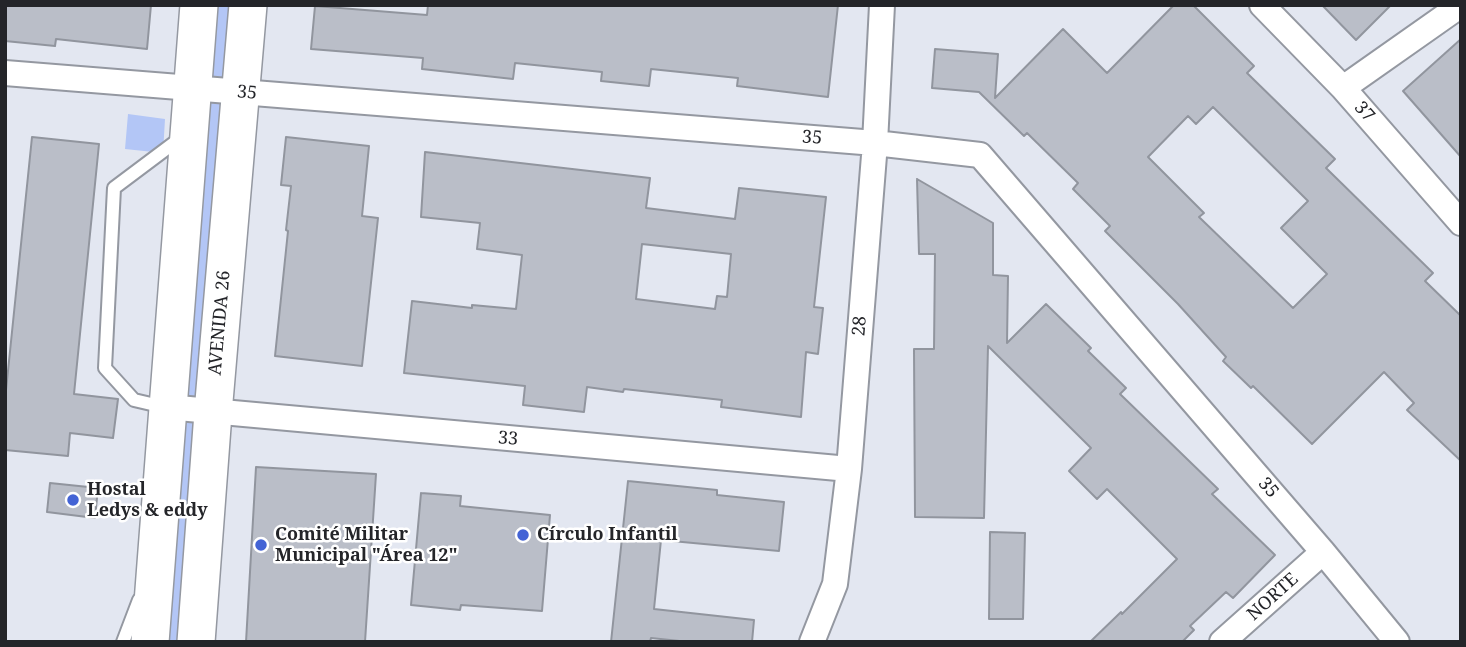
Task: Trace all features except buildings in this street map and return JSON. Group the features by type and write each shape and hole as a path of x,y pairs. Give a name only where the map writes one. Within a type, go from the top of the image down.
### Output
{"main road":[{"path":"150,642 199,5"},
{"name":"AVENIDA 26","path":"196,642 248,5"}],"street":[{"name":"28","path":"812,642 835,584 849,469 875,143 882,5"},
{"name":"37","path":"1262,5 1343,88 1461,223"},
{"path":"1343,88 1461,5"},
{"name":"35","path":"5,73 875,143 980,155 1323,552 1397,642"},
{"name":"33","path":"167,407 849,469"},
{"name":"NORTE","path":"1222,642 1323,552"}],"lane":[{"path":"167,407 134,400 105,368 114,188 190,131"},
{"path":"122,642 156,557"}],"shaded area":[{"path":"216,5 229,5 224,81 210,80"},
{"path":"209,101 223,103 198,401 184,399"},
{"path":"128,114 165,119 163,153 125,149"},
{"path":"184,422 194,423 178,642 168,642"}],"place":[{"name":"Hostal Ledys & eddy","path":"73,500"},
{"name":"Círculo Infantil","path":"523,535"},
{"name":"Comité Militar Municipal \"Área 12\"","path":"261,545"}]}
